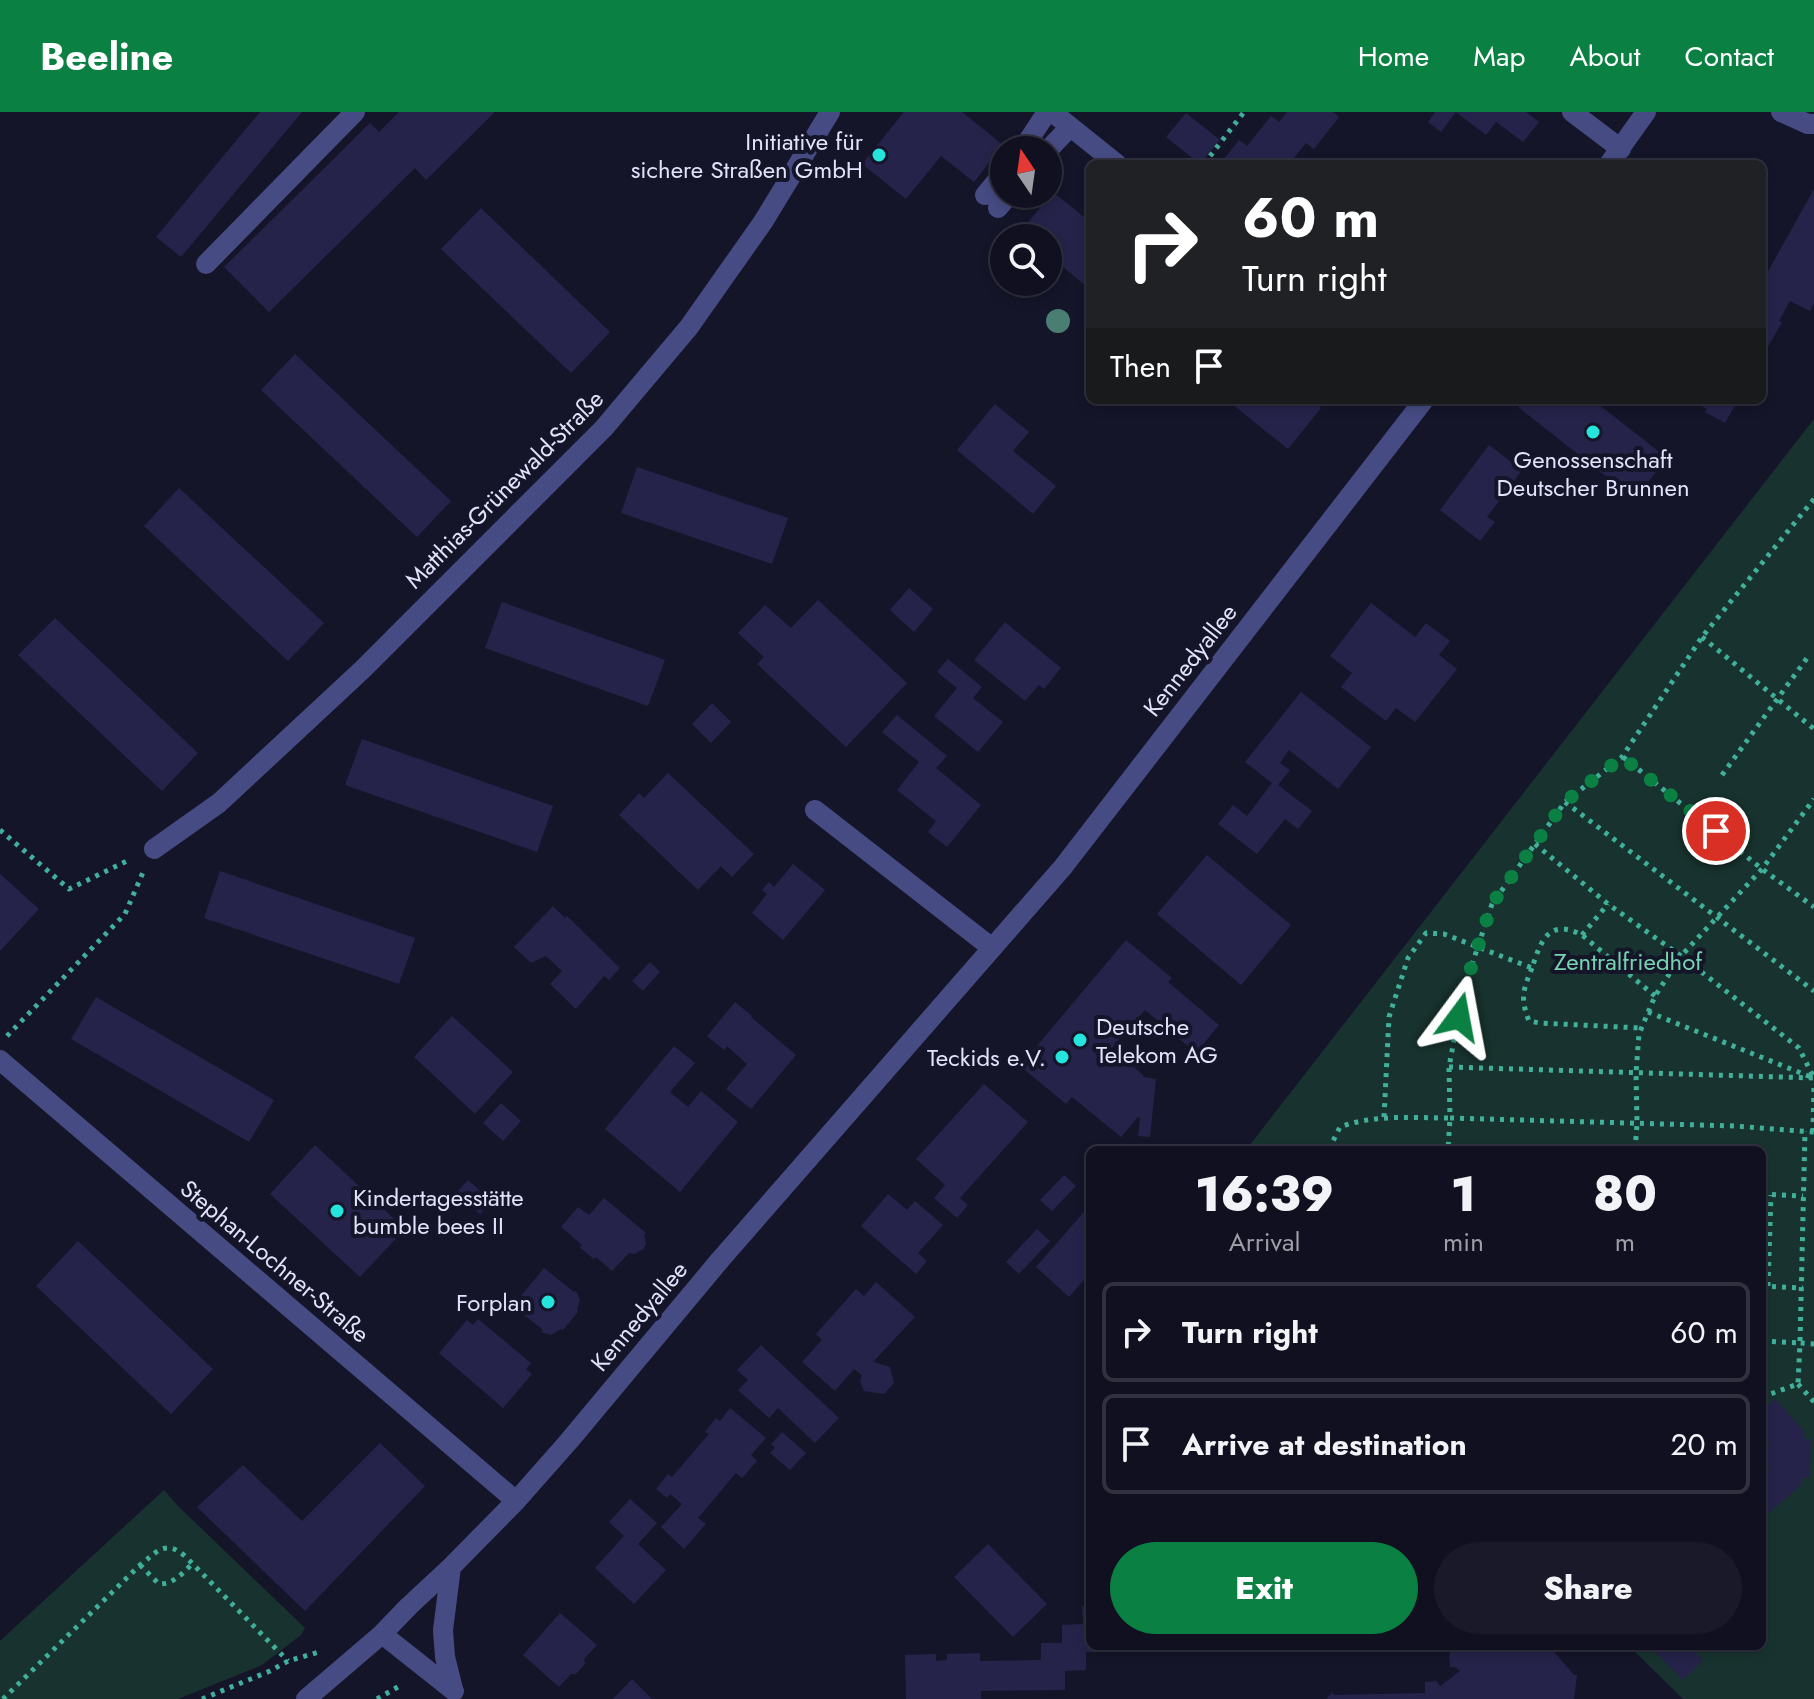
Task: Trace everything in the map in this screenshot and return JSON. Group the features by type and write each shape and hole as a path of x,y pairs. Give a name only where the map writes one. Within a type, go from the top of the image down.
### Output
{"street":[{"path":"206,264 355,112"},
{"name":"Matthias-Grünewald-Straße","path":"154,849 219,803 340,690 604,428 689,327 763,222 830,112"},
{"path":"1032,136 1049,112 1112,160"},
{"path":"1572,112 1615,157 1646,112"},
{"path":"1781,112 1814,124"},
{"path":"1061,136 1070,127"},
{"name":"Kennedyallee","path":"306,1699 382,1634 516,1501 720,1260 1063,867 1417,404"},
{"path":"815,810 992,948"},
{"name":"Stephan-Lochner-Straße","path":"0,1060 516,1501"},
{"path":"451,1567 443,1630 445,1657 458,1694"},
{"path":"382,1634 458,1694"}],"path":[{"path":"1207,160 1244,112"},
{"path":"1448,1146 1449,1067 1463,992 1492,904 1565,802 1622,757 1702,637 1814,499"},
{"path":"1702,637 1814,729"},
{"path":"1722,775 1810,654"},
{"path":"1622,757 1814,907"},
{"path":"1635,1146 1636,1073 1641,1028 1655,996 1681,956 1762,869 1814,799"},
{"path":"1565,802 1814,991"},
{"path":"0,830 69,889 154,849"},
{"path":"1332,1146 1340,1127 1358,1120 1384,1117 1735,1126 1813,1132 1814,1081 1799,1048 1681,956 1608,904 1535,844"},
{"path":"12,1031 125,914 154,849"},
{"path":"1582,935 1608,904"},
{"path":"1641,1028 1529,1021 1522,1004 1523,991 1540,943 1554,930 1569,928 1582,935 1655,996"},
{"path":"1384,1117 1389,1017 1408,958 1426,933 1444,934 1532,968"},
{"path":"1449,1067 1814,1078 1648,1012"},
{"path":"1805,1131 1798,1384 1814,1402"},
{"path":"1766,1194 1803,1196"},
{"path":"1766,1271 1771,1195"},
{"path":"1766,1286 1803,1288"},
{"path":"1766,1341 1814,1344"},
{"path":"1766,1396 1798,1384"},
{"path":"3,1699 140,1565 163,1547 179,1551 288,1661"},
{"path":"140,1565 159,1584 166,1584 193,1564"},
{"path":"202,1699 288,1661 328,1650"},
{"path":"377,1699 402,1686"}],"green space":[{"name":"Zentralfriedhof","path":"1814,419 1814,1699 1683,1699 1633,1650 1766,1650 1766,1146 1249,1146"},
{"path":"164,1490 305,1628 301,1635 262,1665 178,1699 0,1699 0,1641"}],"building":[{"path":"260,112 302,112 181,257 156,237"},
{"path":"399,112 495,112 426,180 415,168 269,312 224,267 370,123 379,132"},
{"path":"904,112 962,112 992,136 990,162 974,182 941,156 906,199 862,164"},
{"path":"1287,112 1333,112 1339,117 1314,149 1306,143 1292,160 1223,160 1239,140 1247,146 1271,116 1279,122"},
{"path":"1435,112 1456,112 1441,132 1428,122"},
{"path":"1456,112 1526,112 1539,122 1523,142 1496,122 1486,135"},
{"path":"1186,113 1220,140 1203,160 1195,160 1166,137"},
{"path":"1814,189 1814,303 1810,311 1790,301 1766,350 1766,275"},
{"path":"1062,199 1086,219 1086,286 1062,266 1062,224 1027,224 1040,208 1062,208"},
{"path":"481,208 610,332 571,373 441,249"},
{"path":"295,354 451,501 417,537 261,390"},
{"path":"995,404 1029,432 1013,451 1056,486 1033,514 957,450"},
{"path":"1232,404 1316,404 1321,408 1288,449"},
{"name":"Genossenschaft Deutscher Brunnen","path":"1520,404 1598,404 1667,458 1635,499 1518,407"},
{"path":"1698,404 1736,404 1725,423 1705,412 1707,409"},
{"path":"1489,445 1522,470 1487,517 1495,522 1480,541 1440,510"},
{"path":"637,467 788,518 772,564 621,513"},
{"path":"179,488 324,623 288,661 144,526"},
{"path":"909,588 933,609 914,632 890,610"},
{"path":"818,600 907,683 846,747 757,664 764,657 738,633 765,605 791,628"},
{"path":"502,602 665,660 648,706 485,648"},
{"path":"1371,603 1415,637 1426,623 1450,641 1439,655 1457,669 1415,722 1396,708 1386,721 1341,687 1352,673 1330,656"},
{"path":"55,618 198,753 162,791 18,655"},
{"path":"1005,622 1061,668 1044,689 1039,685 1025,701 974,660"},
{"path":"948,659 982,687 973,698 1003,722 978,752 934,716 957,688 937,672"},
{"path":"1301,692 1371,747 1338,789 1289,750 1280,763 1290,770 1278,785 1312,811 1298,829 1285,819 1257,854 1218,824 1233,805 1247,816 1272,783 1245,762"},
{"path":"712,703 731,722 711,743 692,724"},
{"path":"897,715 947,756 936,768 981,805 947,847 928,832 936,821 897,790 919,762 882,732"},
{"path":"362,739 553,806 537,852 345,785"},
{"path":"668,773 754,854 732,877 721,866 698,890 619,815 639,793 644,798"},
{"path":"1207,855 1291,925 1241,985 1157,914"},
{"path":"793,864 825,890 783,940 752,913 767,894 762,890 769,882 774,887"},
{"path":"220,871 415,938 399,984 204,918"},
{"path":"0,874 39,909 0,951"},
{"path":"553,906 620,968 609,980 604,976 576,1009 550,984 562,971 546,956 531,963 514,947"},
{"name":"Deutsche Telekom AG","path":"1126,940 1172,978 1168,982 1219,1025 1196,1053 1145,1010 1112,1048 1143,1077 1156,1079 1150,1137 1138,1136 1138,1117 1121,1137 1072,1097 1066,1104 1020,1066"},
{"path":"650,962 660,972 643,991 632,981"},
{"path":"96,997 274,1100 249,1142 71,1039"},
{"path":"735,1002 796,1055 751,1109 726,1089 747,1064 727,1046 724,1050 707,1036"},
{"path":"452,1016 513,1072 475,1114 414,1057"},
{"path":"674,1046 695,1063 670,1092 688,1107 701,1091 738,1122 680,1192 605,1129"},
{"path":"984,1084 1028,1122 960,1198 968,1205 957,1218 934,1198 945,1185 916,1159"},
{"path":"501,1103 521,1121 503,1141 483,1123"},
{"name":"Kindertagesstätte bumble bees II","path":"315,1145 405,1229 360,1277 270,1194"},
{"path":"1064,1175 1076,1186 1052,1211 1040,1200"},
{"path":"468,1180 491,1201 480,1214 457,1192"},
{"path":"888,1194 907,1210 915,1201 943,1225 918,1253 927,1261 916,1274 861,1226"},
{"path":"604,1198 646,1233 643,1249 635,1254 629,1253 612,1271 579,1247 582,1245 561,1227 578,1207 589,1215"},
{"path":"1086,1210 1086,1278 1069,1297 1036,1267"},
{"path":"1037,1229 1050,1241 1019,1274 1006,1262"},
{"path":"78,1241 213,1369 171,1414 36,1286"},
{"name":"Forplan","path":"544,1268 576,1291 580,1300 578,1312 563,1330 551,1335 541,1332 543,1330 513,1306"},
{"path":"876,1282 915,1317 873,1362 890,1367 894,1383 884,1394 864,1391 860,1381 862,1375 854,1369 835,1391 802,1362 822,1340 816,1334 856,1289 864,1296"},
{"path":"478,1319 531,1363 526,1369 532,1374 503,1408 439,1353 467,1320 473,1325"},
{"path":"761,1345 839,1418 815,1443 778,1408 769,1418 738,1390 748,1380 737,1370"},
{"path":"1775,1399 1804,1431 1804,1439 1811,1439 1809,1478 1801,1477 1801,1485 1766,1516 1766,1470 1770,1467 1766,1465 1766,1447 1770,1445 1766,1440 1766,1407"},
{"path":"730,1408 766,1438 751,1455 757,1461 742,1478 736,1473 698,1518 706,1524 684,1549 661,1527 682,1504 670,1494 667,1498 656,1489 668,1474 672,1477 709,1434 705,1432 716,1418 720,1421"},
{"path":"782,1432 806,1453 790,1470 770,1453 775,1448 771,1444"},
{"path":"380,1443 425,1486 305,1611 197,1507 243,1465 302,1521"},
{"path":"630,1499 657,1523 638,1544 666,1570 634,1604 595,1568 624,1536 609,1522"},
{"path":"988,1544 1047,1604 1013,1637 954,1577"},
{"path":"1082,1606 1086,1606 1086,1650 1108,1652 1086,1652 1086,1670 1065,1671 1065,1690 981,1691 981,1699 906,1699 905,1655 936,1654 936,1661 947,1660 947,1654 980,1653 980,1661 1041,1660 1041,1643 1062,1643 1062,1625 1083,1624"},
{"path":"560,1613 597,1645 576,1674 571,1674 559,1687 523,1655"},
{"path":"1450,1650 1552,1650 1577,1675 1574,1699 1326,1699 1333,1692 1333,1695 1425,1693 1425,1682 1436,1681 1440,1686 1460,1671 1450,1667"},
{"path":"1653,1650 1693,1650 1703,1660 1683,1680"},
{"path":"632,1679 652,1699 613,1699"}],"place":[{"name":"Initiative für sichere Straßen GmbH","path":"879,155"},
{"name":"Genossenschaft Deutscher Brunnen","path":"1593,432"},
{"name":"Deutsche Telekom AG","path":"1080,1040"},
{"name":"Teckids e.V.","path":"1062,1057"},
{"name":"Kindertagesstätte bumble bees II","path":"337,1211"},
{"name":"Forplan","path":"548,1302"}],"route":[{"path":"1459,1017 1463,992 1492,904 1565,802 1622,757 1716,831"}]}
